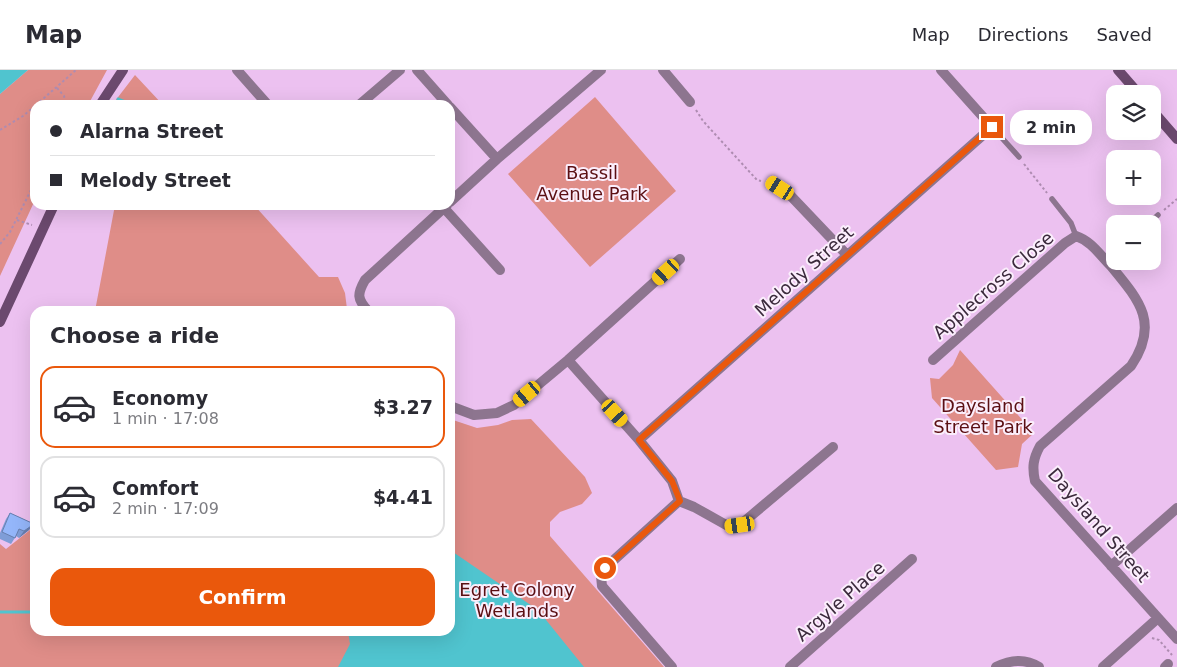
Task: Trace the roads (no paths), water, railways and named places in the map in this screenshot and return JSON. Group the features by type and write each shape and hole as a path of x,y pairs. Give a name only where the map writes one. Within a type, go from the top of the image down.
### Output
{"street":[{"path":"103,100 123,70"},
{"path":"237,70 264,100"},
{"path":"365,100 400,70"},
{"path":"417,70 444,100"},
{"path":"455,198 601,70"},
{"path":"663,70 690,102"},
{"path":"941,70 992,127"},
{"path":"1118,70 1131,85"},
{"path":"455,113 497,159"},
{"path":"1161,120 1177,139"},
{"name":"Melody Street","path":"639,440 992,127"},
{"path":"772,183 788,194 847,255"},
{"path":"0,322 52,210"},
{"path":"363,306 360,303 359,291 365,280 442,210"},
{"path":"451,210 500,270"},
{"name":"Daysland Street","path":"1076,236 1086,239 1106,260"},
{"name":"Applecross Close","path":"933,360 1065,243 1076,236"},
{"path":"455,408 474,415 497,413 514,405 568,360 680,259"},
{"name":"Daysland Street","path":"1115,270 1135,294 1142,308 1145,321 1144,339 1140,353 1131,366 1040,446 1032,468 1035,481 1177,639"},
{"path":"568,360 639,440 672,481 680,501 728,526 740,525 833,446"},
{"path":"672,667 602,586 601,576 605,568 680,501"},
{"path":"1111,566 1177,508"},
{"name":"Argyle Place","path":"790,667 912,559"},
{"path":"1102,667 1158,618"},
{"path":"996,667 1007,662 1020,660 1033,663 1039,667"}],"lane":[{"path":"992,127 1019,157"},
{"name":"Daysland Street","path":"1052,199 1070,223 1076,236"}],"waterway":[{"path":"0,612 30,612"}],"park label":[{"name":"Bassil Avenue Park","path":"592,182"},
{"name":"Daysland Street Park","path":"983,415"},
{"name":"Egret Colony Wetlands","path":"517,599"}]}
